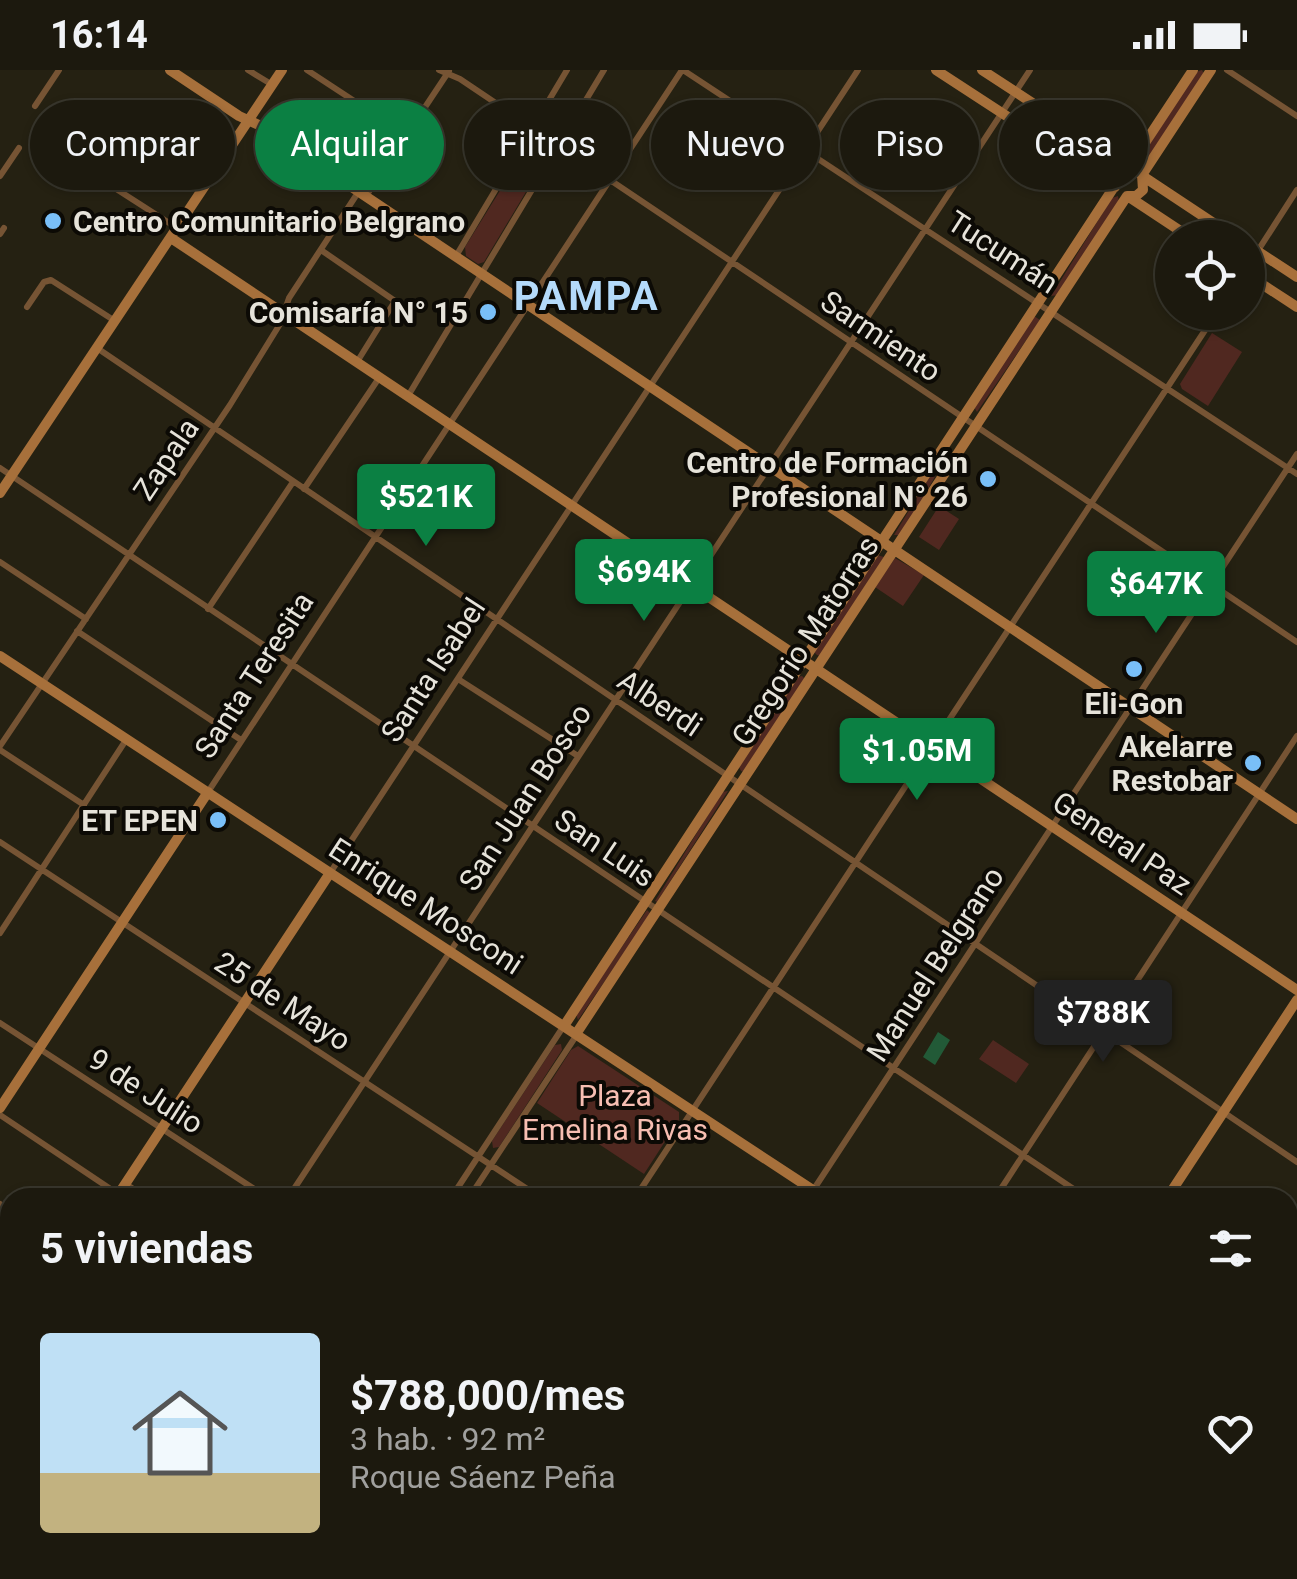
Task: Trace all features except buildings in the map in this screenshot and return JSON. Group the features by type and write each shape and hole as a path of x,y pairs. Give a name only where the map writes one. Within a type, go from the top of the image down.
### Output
{"main road":[{"path":"170,70 456,256 1297,818"},
{"path":"0,494 282,70"},
{"path":"936,70 999,112"},
{"path":"982,70 1027,100"},
{"name":"Gregorio Matorras","path":"1148,136 1193,70"},
{"name":"Gregorio Matorras","path":"1148,166 1211,70"},
{"path":"1148,179 1209,220"},
{"name":"Gregorio Matorras","path":"564,1026 1112,190"},
{"path":"1118,190 1164,220"},
{"name":"Gregorio Matorras","path":"576,1034 1127,196 1142,190"},
{"name":"General Paz","path":"174,233 284,313 1297,990"},
{"path":"1265,257 1297,278"},
{"path":"1265,286 1297,307"},
{"name":"Enrique Mosconi","path":"0,656 564,1026 801,1188"},
{"name":"Santa Teresita","path":"0,1112 208,792"},
{"name":"Santa Isabel","path":"123,1188 330,873"},
{"path":"1174,1188 1297,1000"}],"street":[{"path":"39,100 59,70"},
{"path":"248,70 272,85"},
{"path":"306,70 351,100"},
{"path":"549,100 567,70"},
{"path":"586,100 604,70"},
{"name":"Tucumán","path":"683,70 729,100"},
{"name":"Santa Teresita","path":"631,148 683,70"},
{"name":"Santa Isabel","path":"820,128 858,70"},
{"name":"San Juan Bosco","path":"1010,100 1030,70"},
{"path":"1227,70 1297,116"},
{"name":"Zapala","path":"428,100 445,71"},
{"name":"Sarmiento","path":"445,71 489,100"},
{"name":"San Juan Bosco","path":"295,1188 999,116"},
{"path":"0,176 19,148"},
{"name":"Tucumán","path":"820,159 1297,474"},
{"path":"114,190 174,233"},
{"name":"Zapala","path":"0,748 214,428 284,313 289,298 365,190"},
{"path":"456,256 495,190"},
{"path":"408,396 532,190"},
{"name":"Santa Teresita","path":"208,792 603,190"},
{"name":"Sarmiento","path":"625,190 1297,642"},
{"name":"Santa Isabel","path":"330,873 780,190"},
{"path":"1265,231 1297,190"},
{"path":"321,250 395,301 357,362"},
{"path":"27,307 45,281 51,280 115,321"},
{"path":"642,1188 1205,330"},
{"name":"Alberdi","path":"97,348 1297,1162"},
{"path":"304,489 380,377"},
{"name":"Manuel Belgrano","path":"814,1188 1297,454"},
{"name":"San Luis","path":"0,468 1072,1188"},
{"path":"208,610 294,481"},
{"path":"0,562 86,618"},
{"path":"78,631 242,740"},
{"path":"458,679 578,756"},
{"path":"1001,1188 1297,736"},
{"path":"0,933 127,739"},
{"path":"0,748 84,805"},
{"name":"25 de Mayo","path":"0,842 526,1188"},
{"name":"9 de Julio","path":"0,1023 253,1188"},
{"name":"Gregorio Matorras","path":"457,1188 564,1026"},
{"name":"Gregorio Matorras","path":"476,1188 576,1034"},
{"path":"0,1112 114,1188"}],"green space":[{"path":"1202,70 1204,74 1148,159 1148,145 1196,72"},
{"path":"500,190 527,190 484,262 478,264 466,256 465,247"},
{"path":"1118,196 1119,202 1058,295 1051,296 1112,198"},
{"path":"1034,316 1040,320 977,412 974,407"},
{"path":"1212,333 1242,352 1208,406 1180,384"},
{"path":"939,470 901,535 894,535 933,471"},
{"path":"939,506 959,519 939,550 919,537"},
{"path":"877,555 884,557 820,656 817,655 814,652"},
{"path":"895,558 924,575 903,606 875,587"},
{"path":"797,677 805,679 744,772 741,771 739,767"},
{"path":"728,791 657,902 655,901 722,792"},
{"path":"647,910 651,914 578,1020 576,1014"},
{"path":"993,1040 1029,1064 1016,1083 979,1059"},
{"path":"561,1044 562,1050 499,1147 493,1148 492,1141 555,1045"},
{"name":"Plaza Emelina Rivas","path":"578,1046 679,1112 679,1120 644,1174 537,1103 571,1050"}],"shaded area":[{"path":"938,1032 950,1040 935,1065 923,1057"}],"place":[{"name":"Centro Comunitario Belgrano","path":"53,221"},
{"name":"Comisaría N° 15","path":"488,312"},
{"name":"Centro de Formación Profesional N° 26","path":"988,479"},
{"name":"Eli-Gon","path":"1134,669"},
{"name":"Akelarre Restobar","path":"1253,763"},
{"name":"ET EPEN","path":"218,820"}],"district":[{"name":"PAMPA","path":"587,296"}]}
